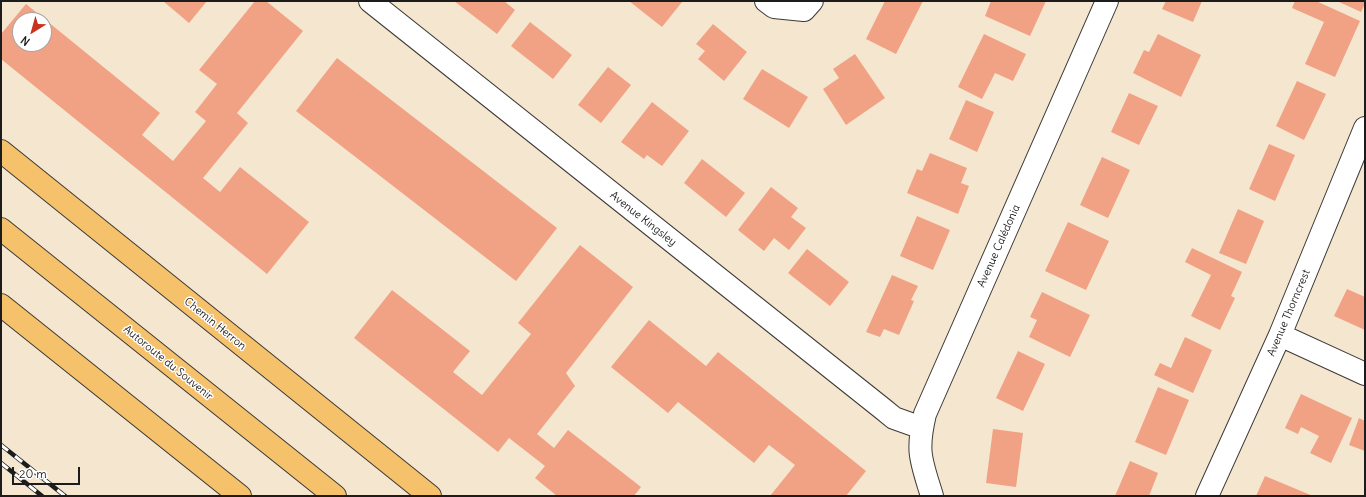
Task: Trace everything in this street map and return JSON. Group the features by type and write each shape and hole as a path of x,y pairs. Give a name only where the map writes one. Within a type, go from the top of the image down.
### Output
{"main road":[{"name":"Chemin Herron","path":"1,151 430,496"},
{"name":"Autoroute du Souvenir","path":"1,229 335,496"},
{"path":"1,305 240,496"}],"street":[{"name":"Avenue Kingsley","path":"370,1 894,418 922,428"},
{"path":"766,1 774,7 804,10 812,1"},
{"name":"Avenue Calédonia","path":"932,496 919,452 922,428 931,401 1107,1"},
{"name":"Avenue Thorncrest","path":"1207,496 1280,335 1360,149 1365,128"},
{"path":"1280,335 1365,374"}],"building":[{"path":"163,1 207,1 189,23"},
{"path":"255,1 266,1 303,31 237,113 248,123 203,178 220,192 240,167 309,222 267,274 1,59 1,34 12,21 12,52 52,52 52,25 160,113 142,135 173,161 206,121 195,112 217,84 199,70"},
{"path":"454,1 504,1 515,10 497,34"},
{"path":"629,1 680,1 682,2 662,27"},
{"path":"885,1 923,1 896,54 866,39"},
{"path":"991,1 1046,1 1030,36 985,16"},
{"path":"1166,1 1202,1 1193,22 1162,9"},
{"path":"1295,1 1316,1 1360,21 1335,77 1305,64 1324,22 1292,8"},
{"path":"1337,1 1365,1 1365,4 1361,12"},
{"path":"26,4 36,12 19,12"},
{"path":"530,22 572,55 553,79 511,46"},
{"path":"713,24 747,52 724,81 698,59 705,51 696,44"},
{"path":"984,34 1026,54 1013,81 995,73 982,99 958,87"},
{"path":"1158,34 1201,55 1181,97 1133,73 1144,50 1149,52"},
{"path":"855,54 885,98 846,125 823,89 839,78 833,69"},
{"path":"337,58 557,228 516,281 296,111"},
{"path":"608,67 631,85 601,123 578,105"},
{"path":"762,69 808,97 789,128 743,99"},
{"path":"1297,81 1326,94 1304,140 1276,126"},
{"path":"1129,93 1158,106 1139,145 1111,132"},
{"path":"966,100 994,112 977,152 949,139"},
{"path":"652,102 689,131 662,166 647,155 644,159 621,142"},
{"path":"1269,144 1295,155 1275,201 1249,189"},
{"path":"930,153 967,168 961,183 969,186 958,214 907,193 917,169 922,171"},
{"path":"1102,157 1130,170 1108,218 1080,205"},
{"path":"702,159 745,193 726,217 684,183"},
{"path":"771,187 798,208 791,217 806,228 789,250 774,238 764,251 738,230"},
{"path":"1238,209 1264,221 1246,264 1219,253"},
{"path":"917,216 950,230 933,270 900,256"},
{"path":"1068,222 1109,241 1086,290 1045,271"},
{"path":"580,245 633,287 566,373 575,386 537,434 554,448 568,430 641,487 634,496 557,496 535,478 545,466 509,438 498,452 354,338 392,290 470,351 453,372 482,395 531,334 518,323"},
{"path":"1192,248 1242,272 1231,296 1235,298 1220,330 1191,316 1211,275 1185,262"},
{"path":"807,249 849,282 830,306 788,273"},
{"path":"892,275 918,286 911,300 914,301 899,335 884,329 880,337 866,332"},
{"path":"1347,289 1365,297 1365,330 1334,316"},
{"path":"1042,292 1090,315 1070,357 1029,337 1037,320 1030,317"},
{"path":"649,320 706,366 718,352 866,471 846,496 770,496 795,465 769,445 754,463 678,402 668,413 611,367"},
{"path":"1185,337 1212,350 1193,393 1154,375 1160,363 1171,368"},
{"path":"1018,351 1045,364 1023,411 996,398"},
{"path":"1158,387 1189,400 1166,455 1135,442"},
{"path":"1301,394 1352,418 1331,463 1310,453 1319,436 1301,427 1298,434 1285,428"},
{"path":"1359,418 1365,421 1365,451 1349,445"},
{"path":"993,429 1023,433 1016,487 986,483"},
{"path":"1130,461 1158,473 1149,496 1115,496"},
{"path":"1265,476 1313,496 1256,496"}],"railway":[{"path":"1,445 65,496"},
{"path":"1,463 42,496"}]}
